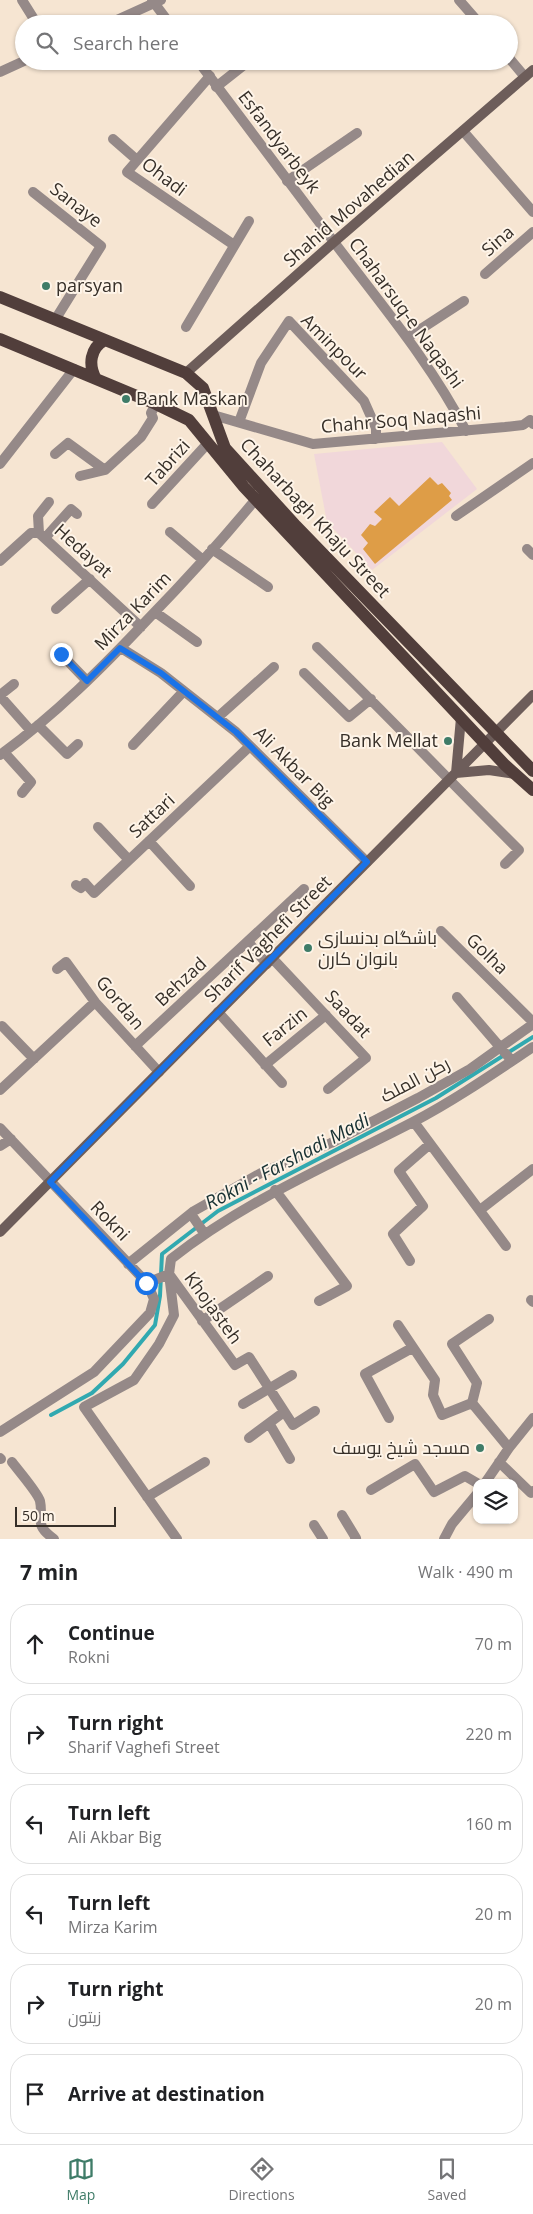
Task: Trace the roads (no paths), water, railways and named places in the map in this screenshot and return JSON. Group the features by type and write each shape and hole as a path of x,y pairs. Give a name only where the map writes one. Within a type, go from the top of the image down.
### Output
{"main road":[{"name":"Shahid Movahedian","path":"186,373 529,74"},
{"name":"Chaharbagh Khaju Street","path":"0,297 186,373 204,388 225,448 296,526 533,771"},
{"name":"Chaharbagh Khaju Street","path":"0,339 156,404 189,420 256,498 485,744 533,790"},
{"path":"96,379 92,368 92,356 97,347 106,340"},
{"path":"189,420 203,417 211,409"},
{"name":"Sharif Vaghefi Street","path":"0,1232 533,696"},
{"path":"461,718 456,773 489,770 515,774"}],"street":[{"path":"22,0 31,15"},
{"path":"459,0 472,15"},
{"path":"127,15 156,1 165,15"},
{"path":"0,72 15,65"},
{"path":"518,65 529,74"},
{"name":"Esfandyarbeyk","path":"205,70 334,242"},
{"path":"216,86 236,70"},
{"name":"Ohadi","path":"210,76 126,172 234,245"},
{"path":"463,131 533,212"},
{"path":"287,181 357,133"},
{"path":"113,139 136,160"},
{"name":"Sanaye","path":"33,192 101,246 55,320"},
{"path":"186,327 249,221"},
{"name":"Sina","path":"485,274 533,232"},
{"name":"Chaharsuq-e Naqashi","path":"334,242 454,406 466,431"},
{"path":"406,338 464,301"},
{"name":"Aminpour","path":"239,422 261,363 289,321 364,401 376,428 376,439"},
{"path":"0,464 74,369"},
{"path":"80,476 105,470 136,442 153,418 151,413 156,404"},
{"name":"Chahr Soq Naqashi","path":"211,409 239,422 314,444 523,425 532,420"},
{"path":"125,439 136,442"},
{"path":"55,454 68,443 105,470"},
{"name":"Tabrizi","path":"152,504 208,443"},
{"path":"456,516 533,463"},
{"name":"Mirza Karim","path":"2,753 34,728 87,681 141,627 203,560 256,498"},
{"path":"42,536 38,516 49,502"},
{"path":"42,536 71,509 77,514"},
{"path":"170,532 203,560"},
{"name":"Hedayat","path":"0,561 31,533 42,536 141,627"},
{"path":"212,549 268,587"},
{"path":"56,609 90,579"},
{"path":"155,612 198,642"},
{"path":"317,647 371,698 448,781 519,850 505,864"},
{"name":"Ali Akbar Big","path":"120,648 161,673 236,732 367,862"},
{"path":"61,654 87,681"},
{"path":"218,717 274,667"},
{"path":"304,673 349,717 371,698"},
{"path":"14,684 0,695 34,728 67,754 78,744"},
{"path":"133,745 184,692"},
{"name":"Sattari","path":"76,885 81,888 85,883 94,893 250,746"},
{"path":"2,753 31,782 22,793"},
{"path":"98,827 129,860"},
{"path":"149,842 190,886"},
{"name":"Behzad","path":"136,1046 304,890"},
{"name":"Golha","path":"441,931 533,1023"},
{"path":"248,942 270,961"},
{"name":"Saadat","path":"270,961 326,1015 366,1058 328,1088"},
{"name":"Gordan","path":"57,969 66,962 95,1002 159,1072"},
{"path":"457,997 512,1061"},
{"path":"0,1090 95,1002"},
{"name":"Farzin","path":"218,1012 282,1083"},
{"name":"Farzin","path":"264,1065 326,1015"},
{"name":"رکن الملک","path":"128,1264 191,1214 261,1173 331,1143 451,1080 533,1023"},
{"path":"2,1026 34,1059"},
{"path":"177,1539 84,1408 134,1380 159,1344 174,1315 169,1274 172,1258 204,1233 275,1190 414,1122 533,1047"},
{"path":"451,1080 458,1096"},
{"path":"414,1122 506,1246"},
{"path":"0,1128 50,1182"},
{"path":"0,1146 11,1139"},
{"path":"410,1261 393,1234 423,1206 399,1172 430,1144"},
{"path":"480,1210 533,1169"},
{"name":"Rokni","path":"50,1182 146,1283"},
{"path":"275,1190 347,1286 319,1301"},
{"path":"191,1214 204,1233"},
{"path":"0,1432 94,1372 150,1313 154,1299 146,1283 169,1274"},
{"name":"Khojasteh","path":"169,1274 235,1365 249,1357 284,1412"},
{"path":"202,1321 268,1276"},
{"path":"472,1403 476,1383 452,1344 489,1320"},
{"path":"398,1325 435,1380 433,1395 442,1415 472,1403"},
{"path":"389,1418 365,1374 412,1348"},
{"path":"243,1404 292,1375"},
{"path":"472,1403 509,1448"},
{"path":"249,1438 284,1412 293,1425 315,1411"},
{"path":"488,1479 533,1418"},
{"path":"269,1423 290,1459"},
{"path":"12,1462 40,1500 40,1524 46,1533 54,1539"},
{"path":"147,1497 205,1462"},
{"path":"500,1462 531,1493 533,1491"},
{"path":"371,1490 415,1464 434,1492 465,1476 473,1481"},
{"path":"444,1539 452,1524 473,1499"},
{"path":"342,1515 356,1538 354,1539"},
{"path":"314,1525 323,1539"}],"waterway":[{"name":"Rokni - Farshadi Madi","path":"51,1415 92,1393 123,1364 155,1325 160,1296 162,1254 218,1211 436,1098 533,1037"}],"place":[{"name":"parsyan","path":"46,286"},
{"name":"Bank Maskan","path":"126,399"},
{"name":"Bank Mellat","path":"448,741"},
{"name":"باشگاه بدنسازی بانوان کارن","path":"308,948"},
{"name":"مسجد شیخ یوسف","path":"480,1448"}]}
